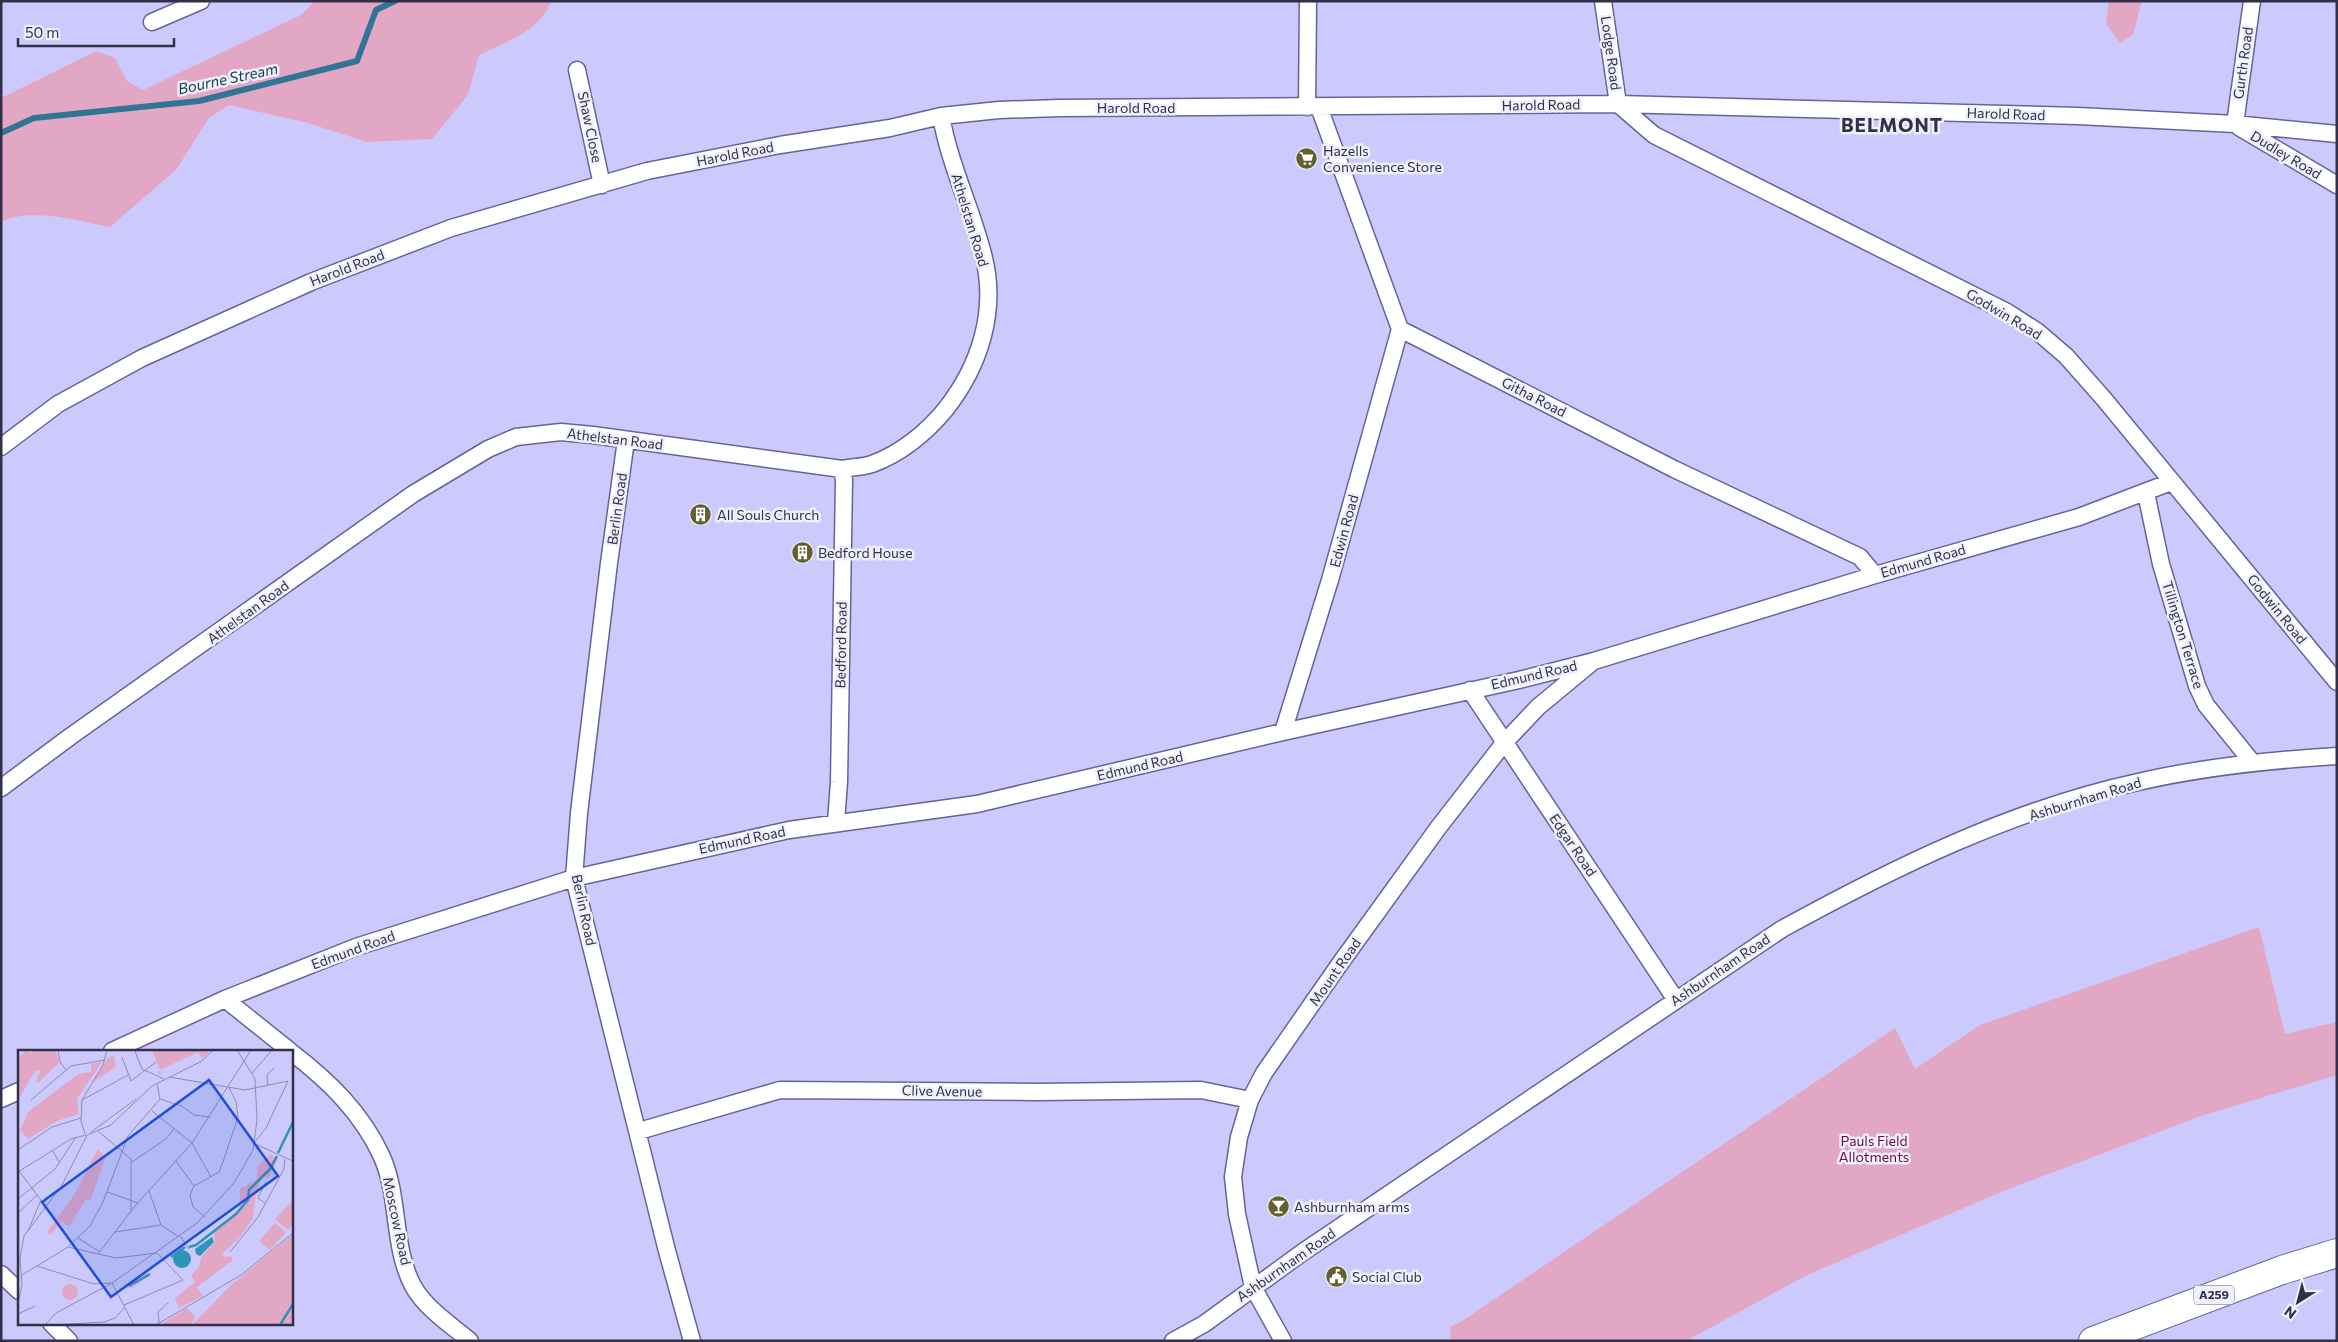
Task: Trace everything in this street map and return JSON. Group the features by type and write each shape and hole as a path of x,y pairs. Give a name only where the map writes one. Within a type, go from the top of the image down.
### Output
{"highway":[{"name":"A259","path":"2093,1341 2246,1283 2337,1253"}],"street":[{"path":"152,22 201,1"},
{"path":"1308,1 1313,107 1400,329"},
{"name":"Lodge Road","path":"1603,1 1618,104"},
{"name":"Gurth Road","path":"2235,124 2252,1"},
{"name":"Shaw Close","path":"577,70 602,185"},
{"name":"Harold Road","path":"1,447 58,404 142,358 311,282 451,228 656,169 780,144 890,128 941,116 999,110 1059,108 1618,104 1962,112 2235,124 2337,134"},
{"name":"Godwin Road","path":"1618,104 1654,135 1964,289 2038,332 2066,356 2104,399 2337,682"},
{"name":"Athelstan Road","path":"1,788 71,736 413,494 488,449 516,437 561,432 842,469 872,465 908,445 937,420 960,390 975,364 984,330 989,290 984,255 956,178 941,116"},
{"name":"Dudley Road","path":"2235,124 2337,185"},
{"name":"Githa Road","path":"1400,329 1674,469 1860,557 1875,575"},
{"name":"Edwin Road","path":"1283,732 1330,580 1400,329"},
{"name":"Berlin Road","path":"626,440 579,813 574,878 639,1132 667,1251 692,1341"},
{"name":"Bedford Road","path":"836,822 839,782 844,480 842,469"},
{"name":"Edmund Road","path":"114,1050 225,999 356,947 574,878 707,847 836,822 977,804 1594,661 1875,575 2079,517 2171,482"},
{"name":"Tillington Terrace","path":"2146,493 2161,564 2198,686 2206,705 2252,762"},
{"name":"Mount Road","path":"1283,1341 1253,1288 1238,1214 1233,1177 1239,1137 1250,1100 1264,1073 1339,965 1438,828 1504,743 1538,708 1594,661"},
{"name":"Edgar Road","path":"1470,690 1676,1000"},
{"name":"Ashburnham Road","path":"1173,1341 1204,1324 1253,1288 1782,929 1849,892 1911,862 1990,829 2060,804 2122,786 2252,762 2337,756"},
{"name":"Moscow Road","path":"225,999 290,1050"},
{"name":"Moscow Road","path":"292,1052 333,1087 362,1123 382,1158 392,1194 402,1257 413,1286 431,1309 470,1341"},
{"name":"Clive Avenue","path":"639,1132 780,1090 1037,1092 1201,1090 1250,1100"},
{"path":"1,1099 18,1091"},
{"path":"1,1274 18,1291"},
{"path":"52,1324 69,1341"}],"green space":[{"path":"315,1 551,1 546,11 531,28 479,55 468,95 432,139 367,142 308,123 229,105 209,118 176,170 110,227 41,215 13,218 1,222 1,98 96,51 115,58 127,81 143,90 301,15"},
{"path":"2109,1 2142,1 2133,35 2120,43 2106,24"},
{"name":"Pauls Field Allotments","path":"2259,927 2285,1034 2337,1022 2337,1075 2201,1116 2006,1190 1807,1275 1686,1341 1451,1341 1450,1327 1462,1321 1895,1028 1915,1069 1980,1025"}],"waterway":[{"name":"Bourne Stream","path":"1,133 34,118 199,101 357,61 376,10 395,1"}],"place":[{"name":"Hazells Convenience Store","path":"1307,159"},
{"name":"All Souls Church","path":"701,515"},
{"name":"Bedford House","path":"802,553"},
{"name":"Ashburnham arms","path":"1278,1207"},
{"name":"Social Club","path":"1336,1277"}],"district":[{"name":"BELMONT","path":"1892,125"}]}
